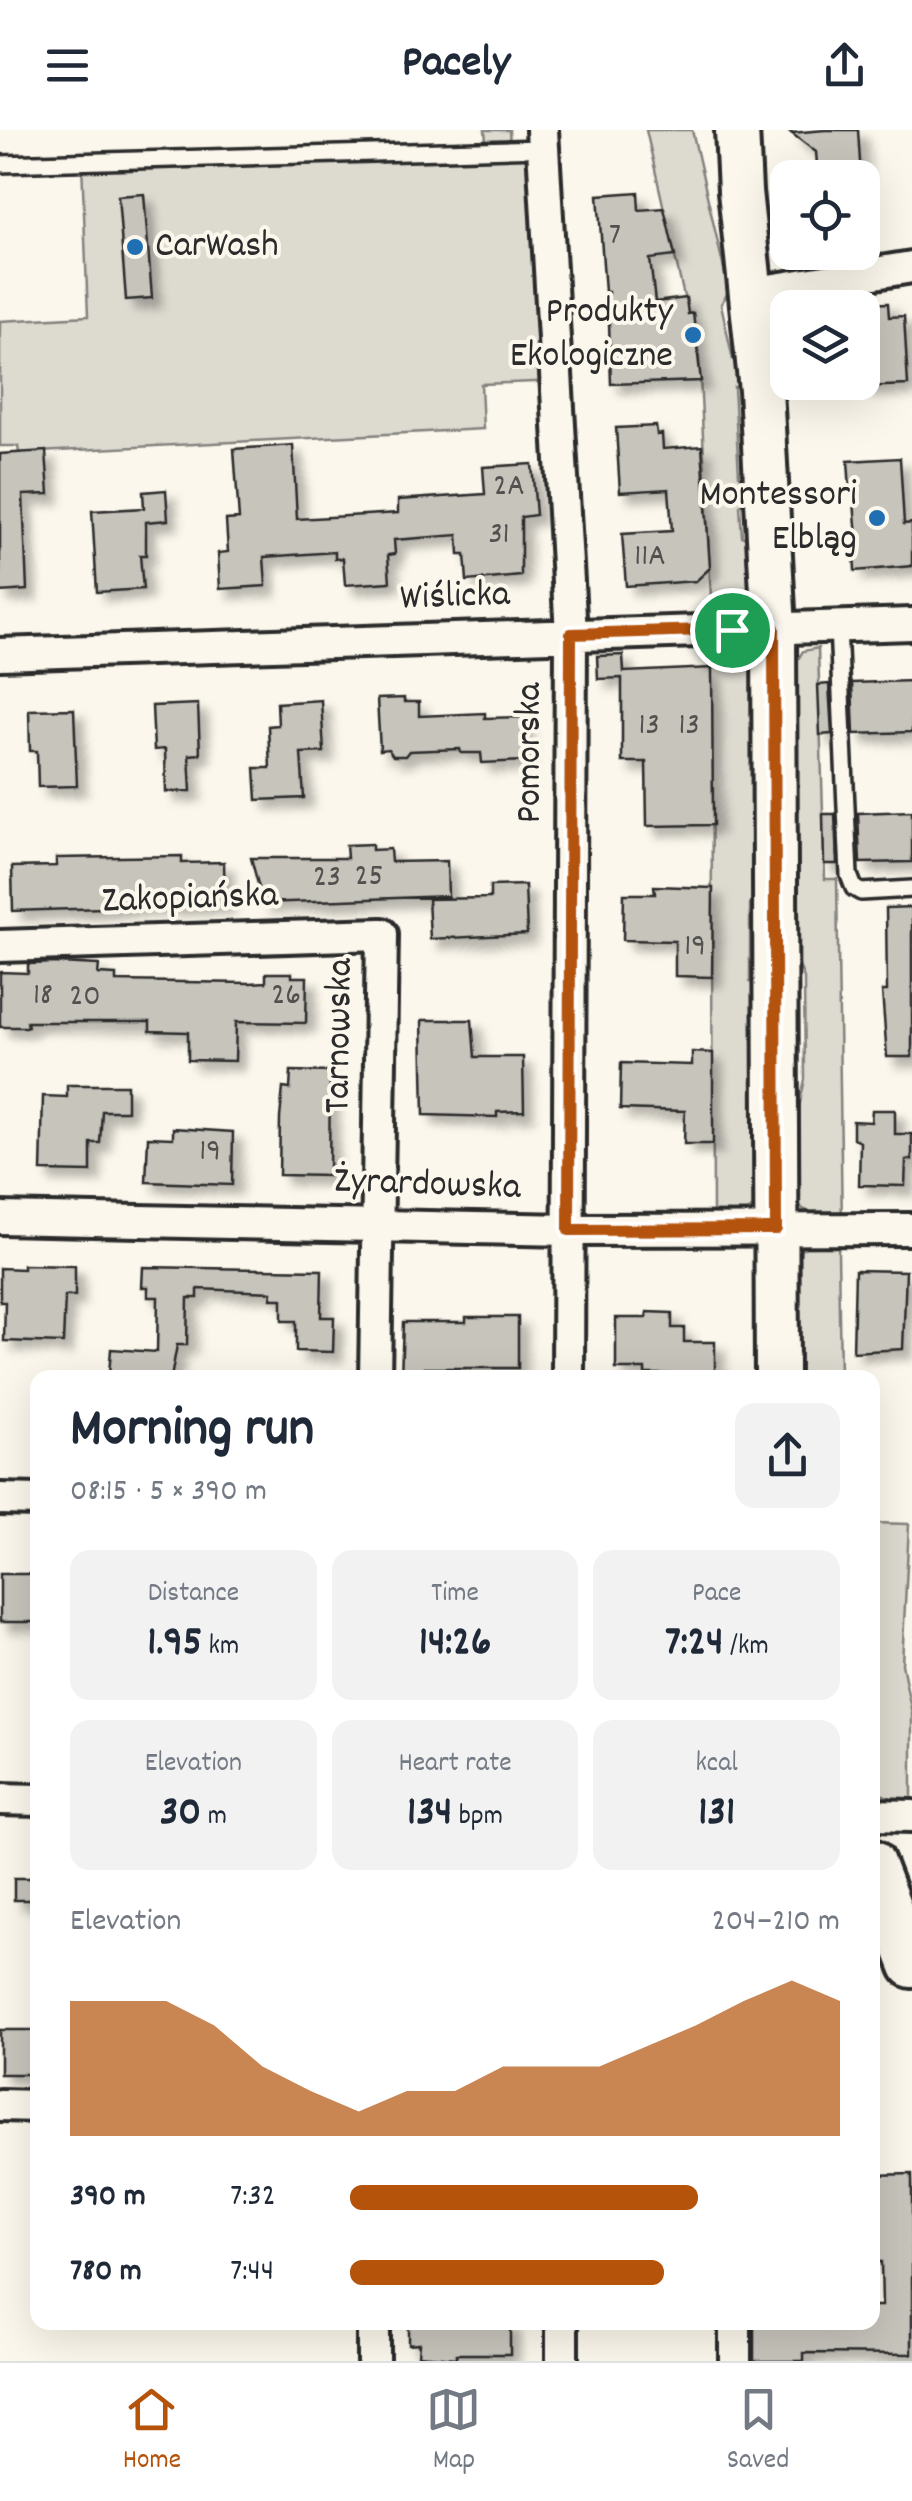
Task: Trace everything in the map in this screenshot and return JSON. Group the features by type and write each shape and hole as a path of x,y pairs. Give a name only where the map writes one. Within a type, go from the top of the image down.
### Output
{"street":[{"path":"720,130 740,190"},
{"path":"738,130 740,190 761,390 774,628 777,1370"},
{"name":"Pomorska","path":"543,139 571,634 568,1370"},
{"path":"751,293 912,266"},
{"name":"Wiślicka","path":"0,654 912,624"},
{"name":"Zakopiańska","path":"0,946 382,934"},
{"name":"Tarnowska","path":"374,1370 382,934"},
{"name":"Żyrardowska","path":"0,1218 569,1230 912,1229"},
{"path":"0,1499 30,1500"},
{"path":"0,1799 30,1800"},
{"path":"880,1814 912,1816"},
{"path":"880,1883 912,1966"},
{"path":"0,2105 30,2106"},
{"path":"372,2330 373,2361"},
{"path":"562,2330 562,2361"},
{"path":"735,2330 736,2361"}],"lane":[{"path":"0,164 543,139"},
{"path":"838,626 849,875 854,888 861,892 912,889"}],"shaded area":[{"path":"485,130 509,130 510,148 543,148 558,381 481,384 483,429 19,453 18,446 0,446 0,321 88,316 82,162 487,150"},
{"path":"646,130 692,130 729,291 721,304 733,360 745,369 746,391 734,387 739,475 752,486 752,497 740,506 742,536 755,544 756,585 749,603 741,610 712,618 699,356 693,314 688,314"},
{"path":"711,647 741,648 758,667 762,899 750,904 750,982 762,990 762,1193 748,1212 730,1216 713,1216"},
{"path":"818,648 825,879 837,879 840,1370 791,1370 797,1253 814,1240 814,1214 795,1200 792,1141 805,1079 804,978 791,946 790,672 803,651"},
{"path":"880,1523 909,1524 902,1664 912,1714 912,1816 903,1804 880,1793"}],"building":[{"path":"858,130 860,160 817,160 816,152 791,133"},
{"path":"638,192 639,210 664,208 675,256 650,259 655,302 686,298 688,314 693,313 701,381 611,384 608,292 598,195"},
{"name":"CarWash","path":"144,194 152,298 126,300 118,196"},
{"path":"880,303 888,303 889,317 904,316 908,385 880,386"},
{"path":"656,426 657,435 662,434 663,449 702,446 710,568 696,581 626,586 622,534 672,531 669,489 620,492 616,428"},
{"path":"293,445 297,519 398,513 398,500 485,494 483,467 532,464 536,515 521,517 521,576 467,581 465,555 459,555 458,535 394,540 395,554 388,555 390,582 345,585 343,558 335,559 335,552 264,557 266,586 220,589 218,553 228,552 226,520 239,519 234,449"},
{"path":"46,451 49,494 23,495 27,590 0,592 0,454"},
{"name":"Montessori Elbląg","path":"900,458 904,524 912,523 912,566 855,571 854,550 858,550 848,461"},
{"path":"166,490 168,520 146,522 146,555 140,555 143,589 97,592 92,511 144,508 143,492"},
{"path":"623,655 624,672 712,668 713,825 647,826 646,762 622,762 622,678 598,679 597,656"},
{"path":"912,681 912,732 854,734 852,683"},
{"path":"829,684 832,734 820,735 818,685"},
{"path":"404,698 404,702 419,702 419,716 485,713 485,718 523,717 524,761 482,763 481,753 461,753 460,749 409,751 405,756 380,750 377,699"},
{"path":"321,700 324,752 301,753 304,798 257,800 255,768 270,768 268,726 278,725 277,703"},
{"path":"198,704 200,754 189,755 191,791 166,792 165,749 154,750 152,706"},
{"path":"74,709 77,786 38,787 37,751 30,751 29,710"},
{"path":"912,811 912,862 860,863 858,813"},
{"path":"823,814 835,814 837,864 824,864"},
{"path":"372,844 372,850 390,849 391,862 447,861 448,896 263,903 251,858 347,858 346,845"},
{"path":"182,856 182,863 224,862 225,904 13,911 12,867 56,866 56,858"},
{"path":"525,885 527,934 430,939 428,899 490,898 490,886"},
{"path":"654,886 713,888 712,977 675,976 675,941 623,940 624,894 655,894"},
{"path":"912,907 912,1057 887,1057 882,991 887,991 886,908"},
{"path":"28,964 99,965 98,974 116,975 116,981 250,983 266,982 266,973 292,973 292,977 307,977 306,1023 236,1022 235,1061 188,1060 188,1032 150,1031 150,1022 27,1022 28,1027 0,1027 0,972 28,973"},
{"path":"422,1020 472,1020 475,1057 523,1057 524,1111 497,1112 497,1117 424,1115"},
{"path":"692,1052 713,1053 713,1144 684,1144 685,1111 620,1109 621,1063 692,1065"},
{"path":"291,1071 330,1072 329,1176 279,1175 283,1088 290,1089"},
{"path":"67,1085 127,1085 127,1111 102,1111 100,1143 91,1143 91,1172 41,1171 43,1096 67,1097"},
{"path":"872,1110 895,1110 895,1134 912,1134 912,1160 906,1160 905,1186 859,1185 860,1142 853,1138 853,1121 871,1122"},
{"path":"173,1128 233,1132 232,1185 146,1182 148,1137 173,1138"},
{"path":"23,1265 75,1266 75,1296 65,1296 63,1343 4,1341 5,1302 0,1302 0,1268 23,1269"},
{"path":"143,1267 322,1270 321,1317 334,1317 333,1352 296,1351 296,1321 282,1321 282,1299 271,1299 272,1292 198,1289 198,1298 188,1298 187,1345 177,1345 172,1370 109,1370 111,1349 157,1352 158,1297 148,1297 148,1287 142,1287"},
{"path":"855,1270 906,1271 903,1349 853,1352"},
{"path":"647,1312 672,1313 672,1328 684,1328 684,1342 715,1342 715,1370 616,1369 616,1318 646,1318"},
{"path":"466,1317 518,1317 518,1368 401,1370 403,1322 466,1322"},
{"path":"0,1574 30,1574 30,1622 0,1622"},
{"path":"14,1878 30,1878 30,1900 14,1900"},
{"path":"0,2030 30,2030 30,2074 0,2074"},
{"path":"912,2174 912,2354 804,2353 804,2361 754,2361 754,2330 880,2330 880,2175"},
{"path":"408,2330 510,2330 510,2354 456,2354 456,2358 418,2355 419,2343 408,2344"}],"place":[{"name":"CarWash","path":"135,247"},
{"name":"Produkty Ekologiczne","path":"693,335"},
{"name":"Montessori Elbląg","path":"877,518"}],"route":[{"path":"774,628 776,1229 569,1230 571,634 732,630 774,628"}]}
